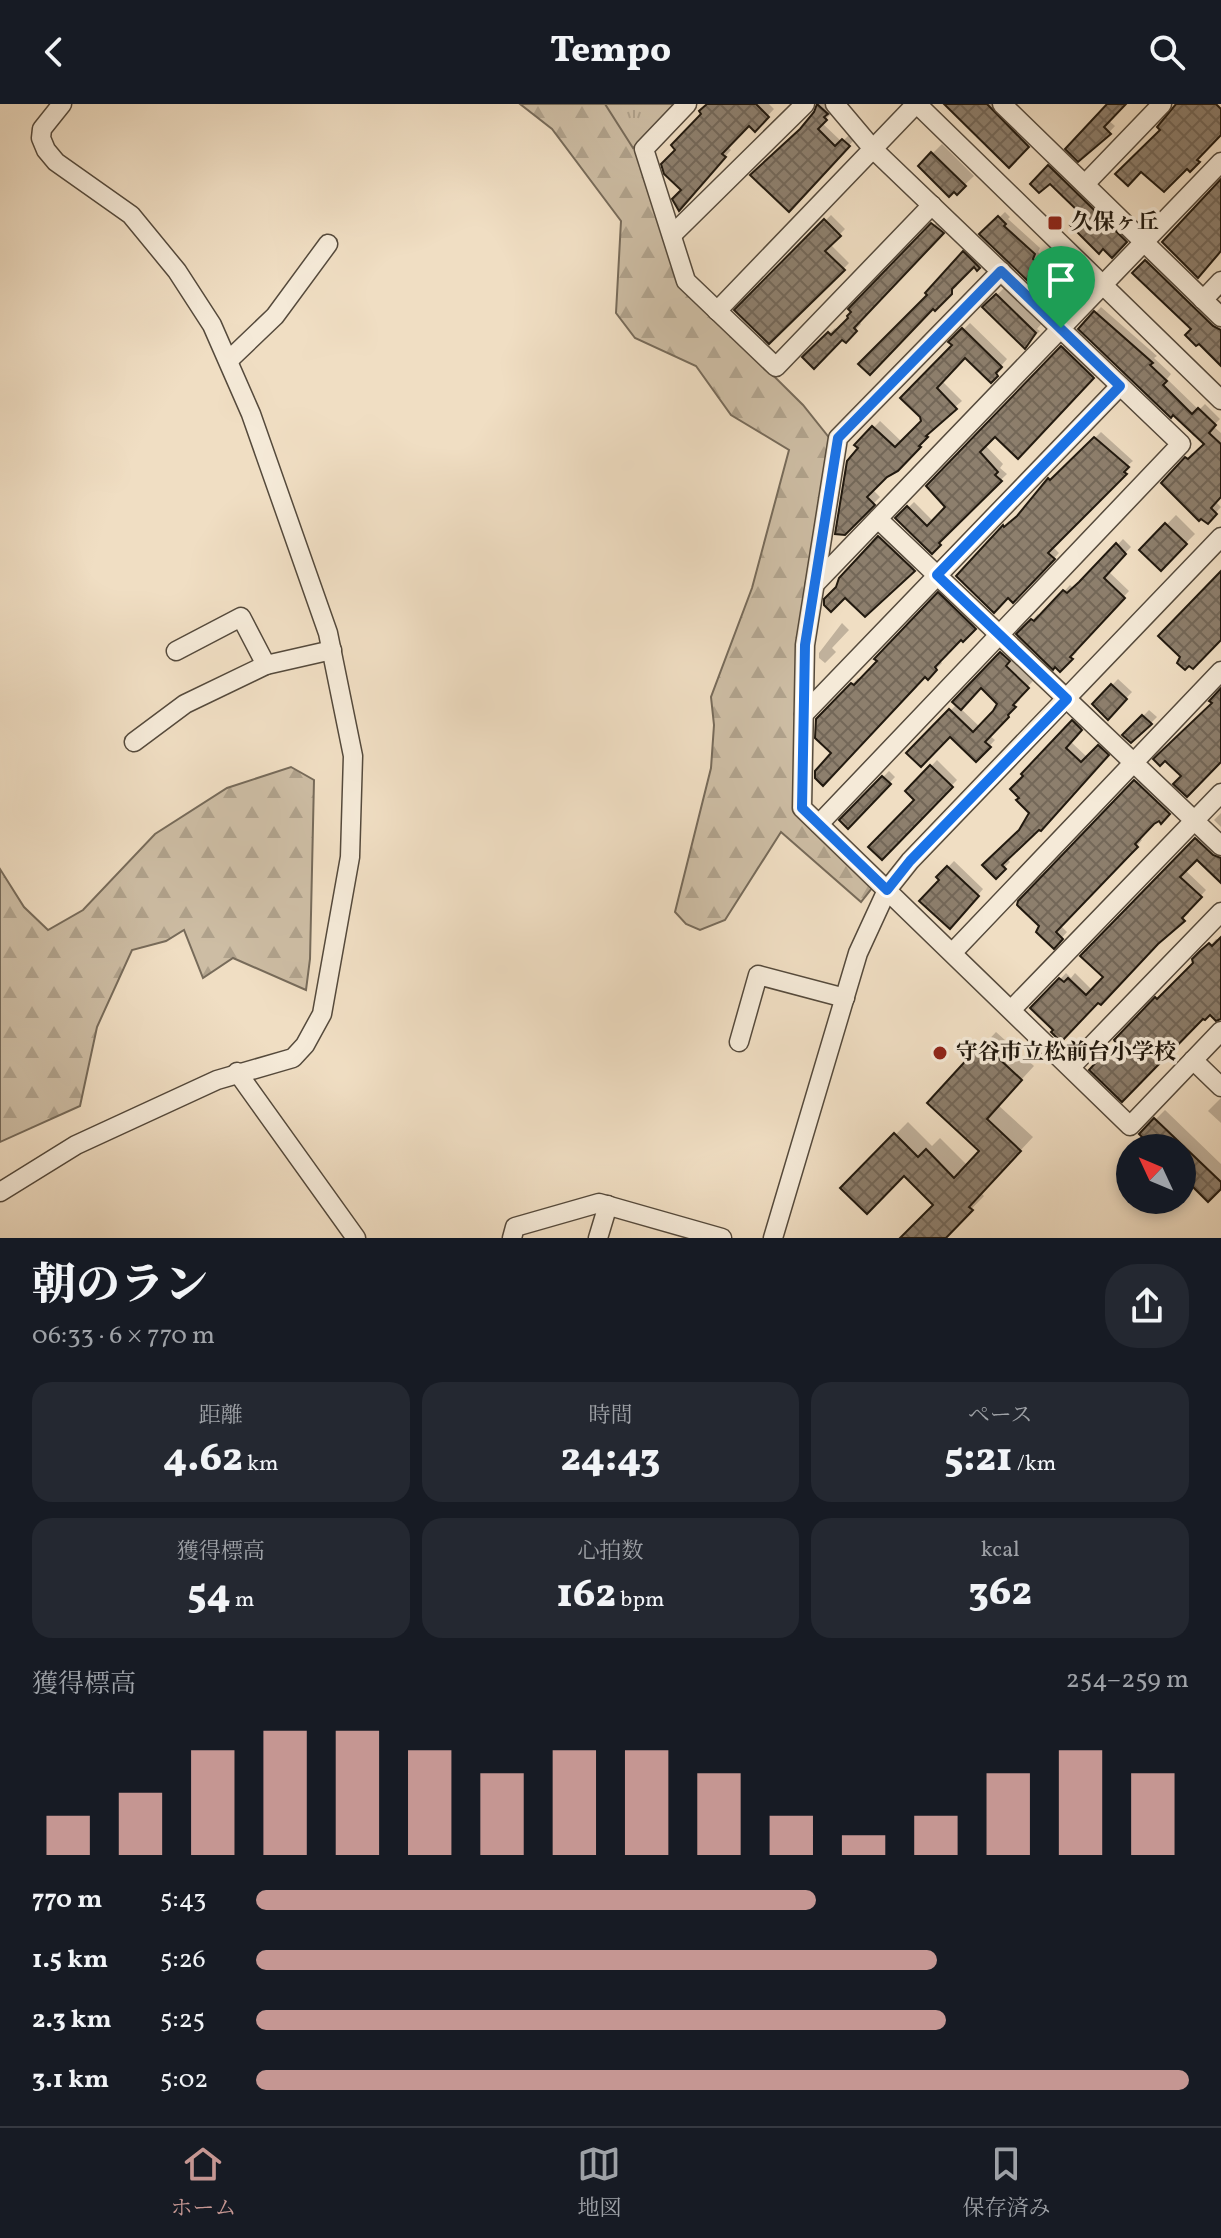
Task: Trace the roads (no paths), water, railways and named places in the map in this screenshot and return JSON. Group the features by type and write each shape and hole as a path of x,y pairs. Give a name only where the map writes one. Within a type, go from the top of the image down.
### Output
{"street":[{"path":"0,1192 76,1145 237,1072 293,1058 305,1045 322,1014 350,857 353,756 328,633 229,360 188,285 131,215 56,162 46,150 41,138 42,129 62,104"},
{"path":"687,104 644,149 686,281 776,367 932,205"},
{"path":"672,235 805,104"},
{"path":"819,824 1181,444 873,149 835,104"},
{"path":"717,311 916,104 1221,400"},
{"path":"1085,184 1162,104"},
{"path":"1015,108 1085,184 1221,317"},
{"path":"815,584 1221,162"},
{"path":"229,360 275,316 328,244"},
{"path":"1001,271 838,438 805,645 802,808 1130,1126 1221,1031"},
{"path":"1203,300 1221,281"},
{"path":"804,714 1120,386"},
{"path":"878,519 1221,846"},
{"path":"773,1238 858,953 887,890 910,861 1221,537"},
{"path":"176,651 241,617 266,665"},
{"path":"134,742 185,704 266,665 332,650"},
{"path":"953,952 1221,671"},
{"path":"1012,1009 1221,793"},
{"path":"1071,1067 1221,912"},
{"path":"739,1042 758,975 845,998"},
{"path":"1193,1060 1221,1087"},
{"path":"237,1072 356,1238"},
{"path":"512,1238 515,1227 599,1203 681,1232 722,1238"},
{"path":"598,1238 608,1205"}],"place":[{"name":"久保ヶ丘","path":"1055,223"},
{"name":"守谷市立松前台小学校","path":"940,1053"}]}
